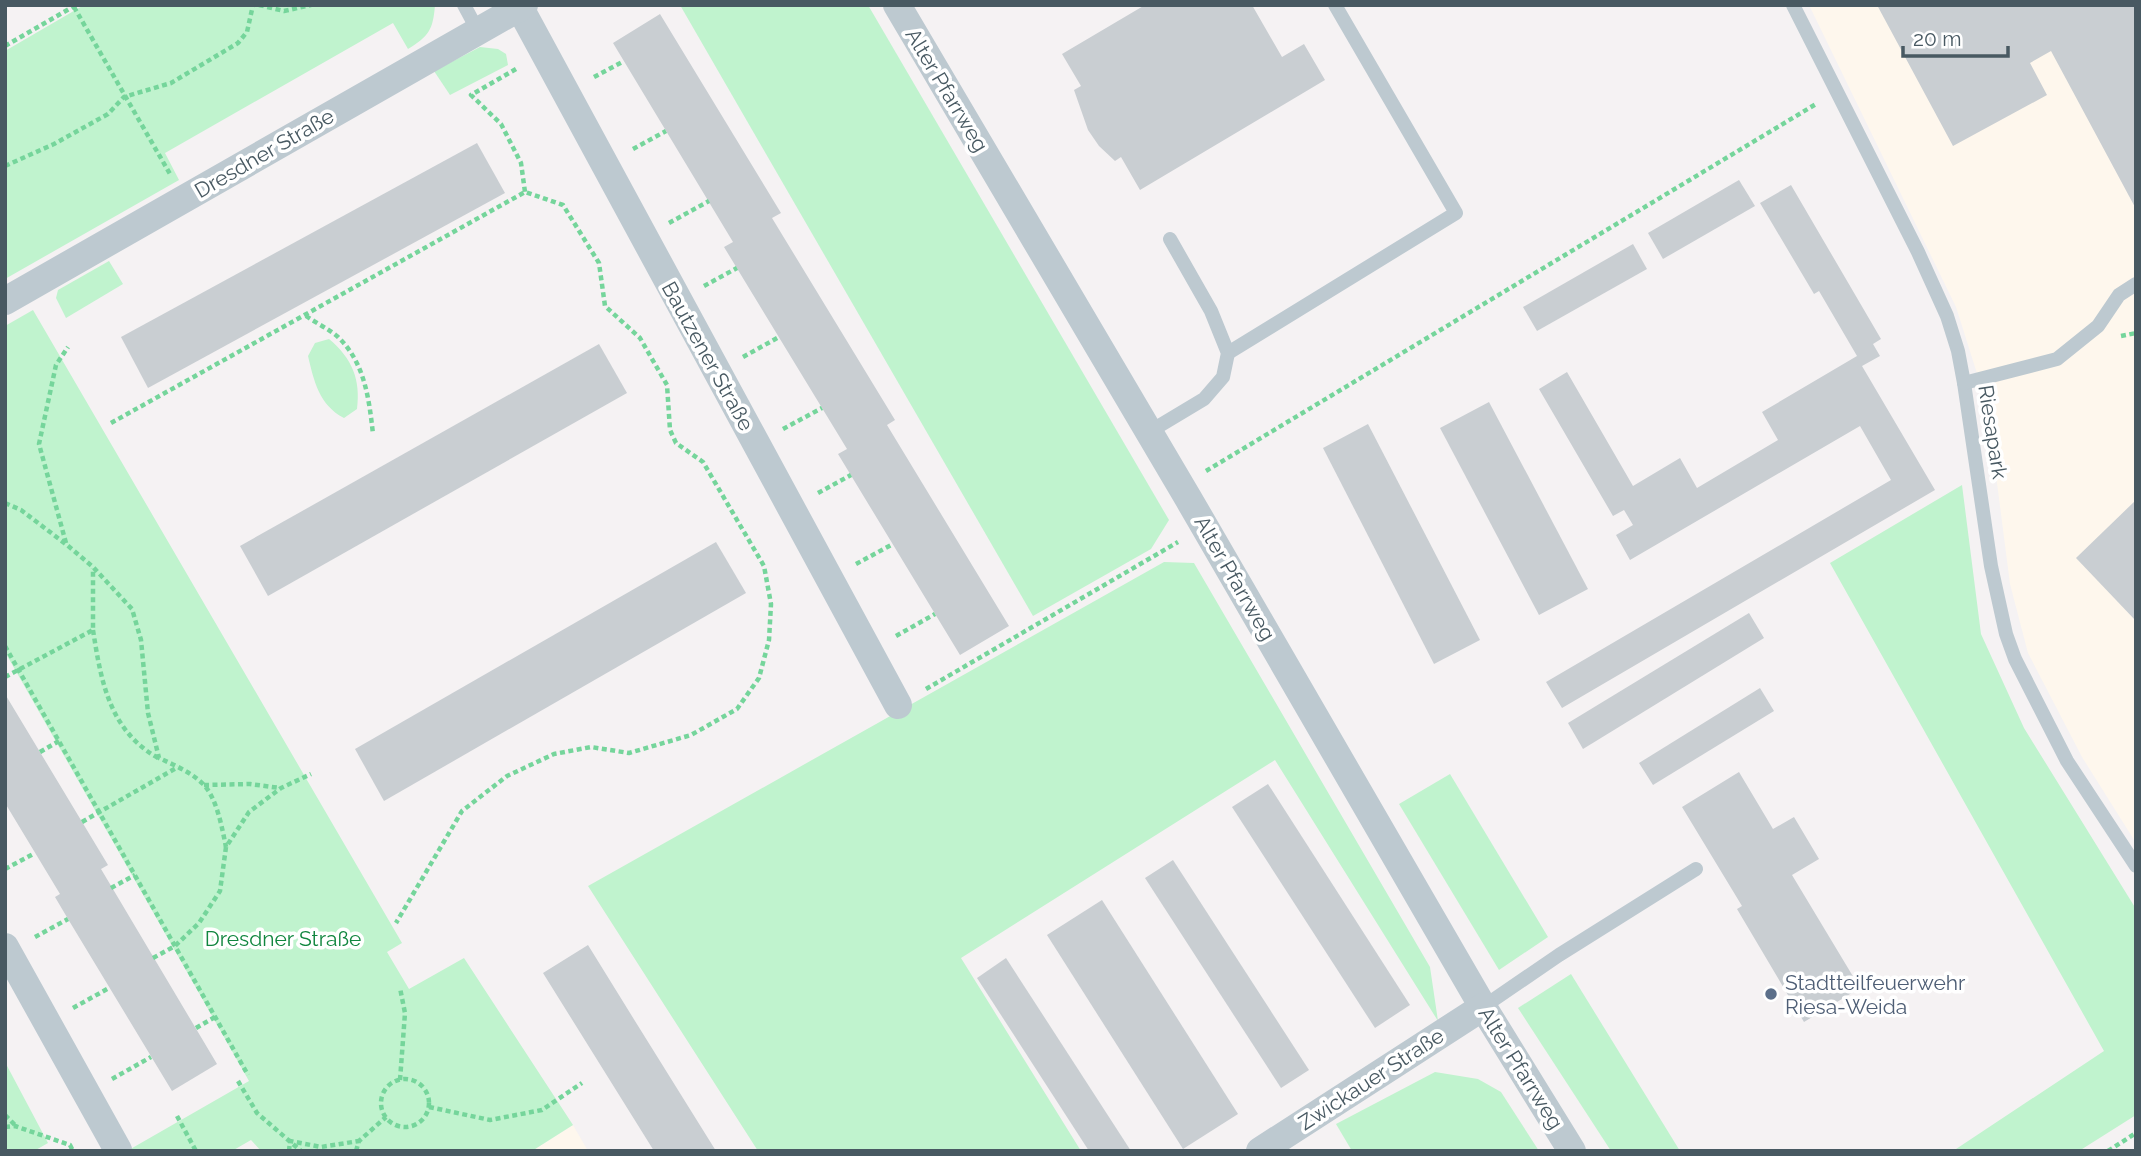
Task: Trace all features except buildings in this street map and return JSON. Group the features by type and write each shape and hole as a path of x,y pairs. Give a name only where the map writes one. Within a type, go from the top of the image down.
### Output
{"street":[{"name":"Alter Pfarrweg","path":"897,5 1205,526 1483,1007 1572,1151"},
{"name":"Dresdner Straße","path":"5,301 522,6"},
{"name":"Bautzener Straße","path":"522,6 544,53 898,705"},
{"path":"5,947 118,1150"},
{"name":"Zwickauer Straße","path":"1260,1151 1483,1007"}],"lane":[{"path":"464,5 478,30"},
{"path":"1228,353 1456,213 1335,5"},
{"name":"Riesapark","path":"1793,5 1918,252 1947,316 1964,383 1991,566 2006,634 2015,659 2067,761 2136,866"},
{"path":"1149,432 1204,399 1223,377 1228,353 1211,311 1170,240"},
{"path":"1964,383 2056,359 2098,326 2119,295 2136,284"},
{"path":"1483,1007 1559,955 1696,869"}],"path":[{"path":"5,166 54,144 108,114 124,97 171,83 238,43 247,32 253,5"},
{"path":"259,5 284,11 312,5"},
{"path":"5,46 75,6 184,199"},
{"path":"525,192 521,163 501,124 471,96 544,53"},
{"path":"1181,485 1836,92"},
{"path":"111,423 525,192 563,205 599,262 605,306 640,338 667,385 670,430 676,443 703,462 764,566 771,604 769,640 759,678 737,709 691,735 629,753 591,747 554,754 507,776 463,811 396,923"},
{"path":"644,237 709,201"},
{"path":"305,316 337,336 354,354 368,390 373,434"},
{"path":"717,371 779,337"},
{"path":"67,545 39,444 56,365 68,347"},
{"path":"756,444 822,408"},
{"path":"5,503 21,510 67,545 93,567 132,610 141,640 148,713 159,758"},
{"path":"898,705 1205,526"},
{"path":"829,579 893,544"},
{"path":"93,567 93,630 108,703 121,724 145,750 178,767 204,785 218,812 226,847 220,891 199,923 175,946 153,958"},
{"path":"868,651 935,614"},
{"path":"5,677 93,630"},
{"path":"5,646 248,1075"},
{"path":"40,751 59,741"},
{"path":"82,822 178,767"},
{"path":"226,847 249,812 281,788 311,774"},
{"path":"204,785 250,784 281,788"},
{"path":"5,869 35,853"},
{"path":"111,888 135,875"},
{"path":"47,1022 109,988"},
{"path":"400,988 405,1013 400,1080"},
{"path":"195,1028 215,1017"},
{"path":"86,1093 151,1057"},
{"path":"409,1079 418,1082 425,1089 429,1107 425,1117 416,1124 405,1127 394,1125 386,1117 382,1107 382,1095 389,1085 409,1079"},
{"path":"237,1081 257,1113 301,1151"},
{"path":"429,1107 490,1120 542,1110 582,1083"},
{"path":"5,1115 15,1126"},
{"path":"177,1116 196,1151"},
{"path":"356,1151 359,1141 386,1117"},
{"path":"5,1126 15,1126 70,1146 73,1151"},
{"path":"2108,1151 2136,1133"},
{"path":"290,1140 321,1147 359,1141"},
{"path":"289,1151 290,1140"}],"shaded area":[{"path":"1809,5 2136,5 2136,843 2082,757 2028,653 2010,584 1987,405 1956,307"},
{"path":"573,1125 588,1151 532,1151"}],"green space":[{"path":"84,5 435,5 429,32 408,49 393,23 165,153 179,180 5,279 5,51"},
{"path":"680,5 868,5 1169,520 1151,549 1033,616"},
{"path":"480,47 498,49 506,54 508,65 450,95 434,71"},
{"path":"109,261 123,284 66,318 56,298 58,290"},
{"name":"Dresdner Straße","path":"33,310 402,943 387,952 409,989 464,958 573,1125 532,1151 261,1151 251,1140 232,1151 127,1151 249,1081 5,652 5,326"},
{"path":"329,339 349,362 358,388 357,409 344,418 323,399 315,383 308,356 315,343"},
{"path":"1962,485 1981,634 2024,728 2136,909 2136,1115 2079,1151 1953,1151 2104,1051 1830,563"},
{"path":"1164,562 1194,563 1430,967 1438,1021 1275,760 961,958 1081,1151 758,1151 588,886"},
{"path":"1450,774 1548,937 1499,970 1399,804"},
{"path":"1571,974 1680,1151 1611,1151 1518,1008"},
{"path":"5,1062 48,1143 34,1151 5,1151"},
{"path":"1435,1072 1478,1079 1501,1092 1539,1151 1352,1151 1336,1124"}],"place":[{"name":"Stadtteilfeuerwehr Riesa-Weida","path":"1771,994"}]}
